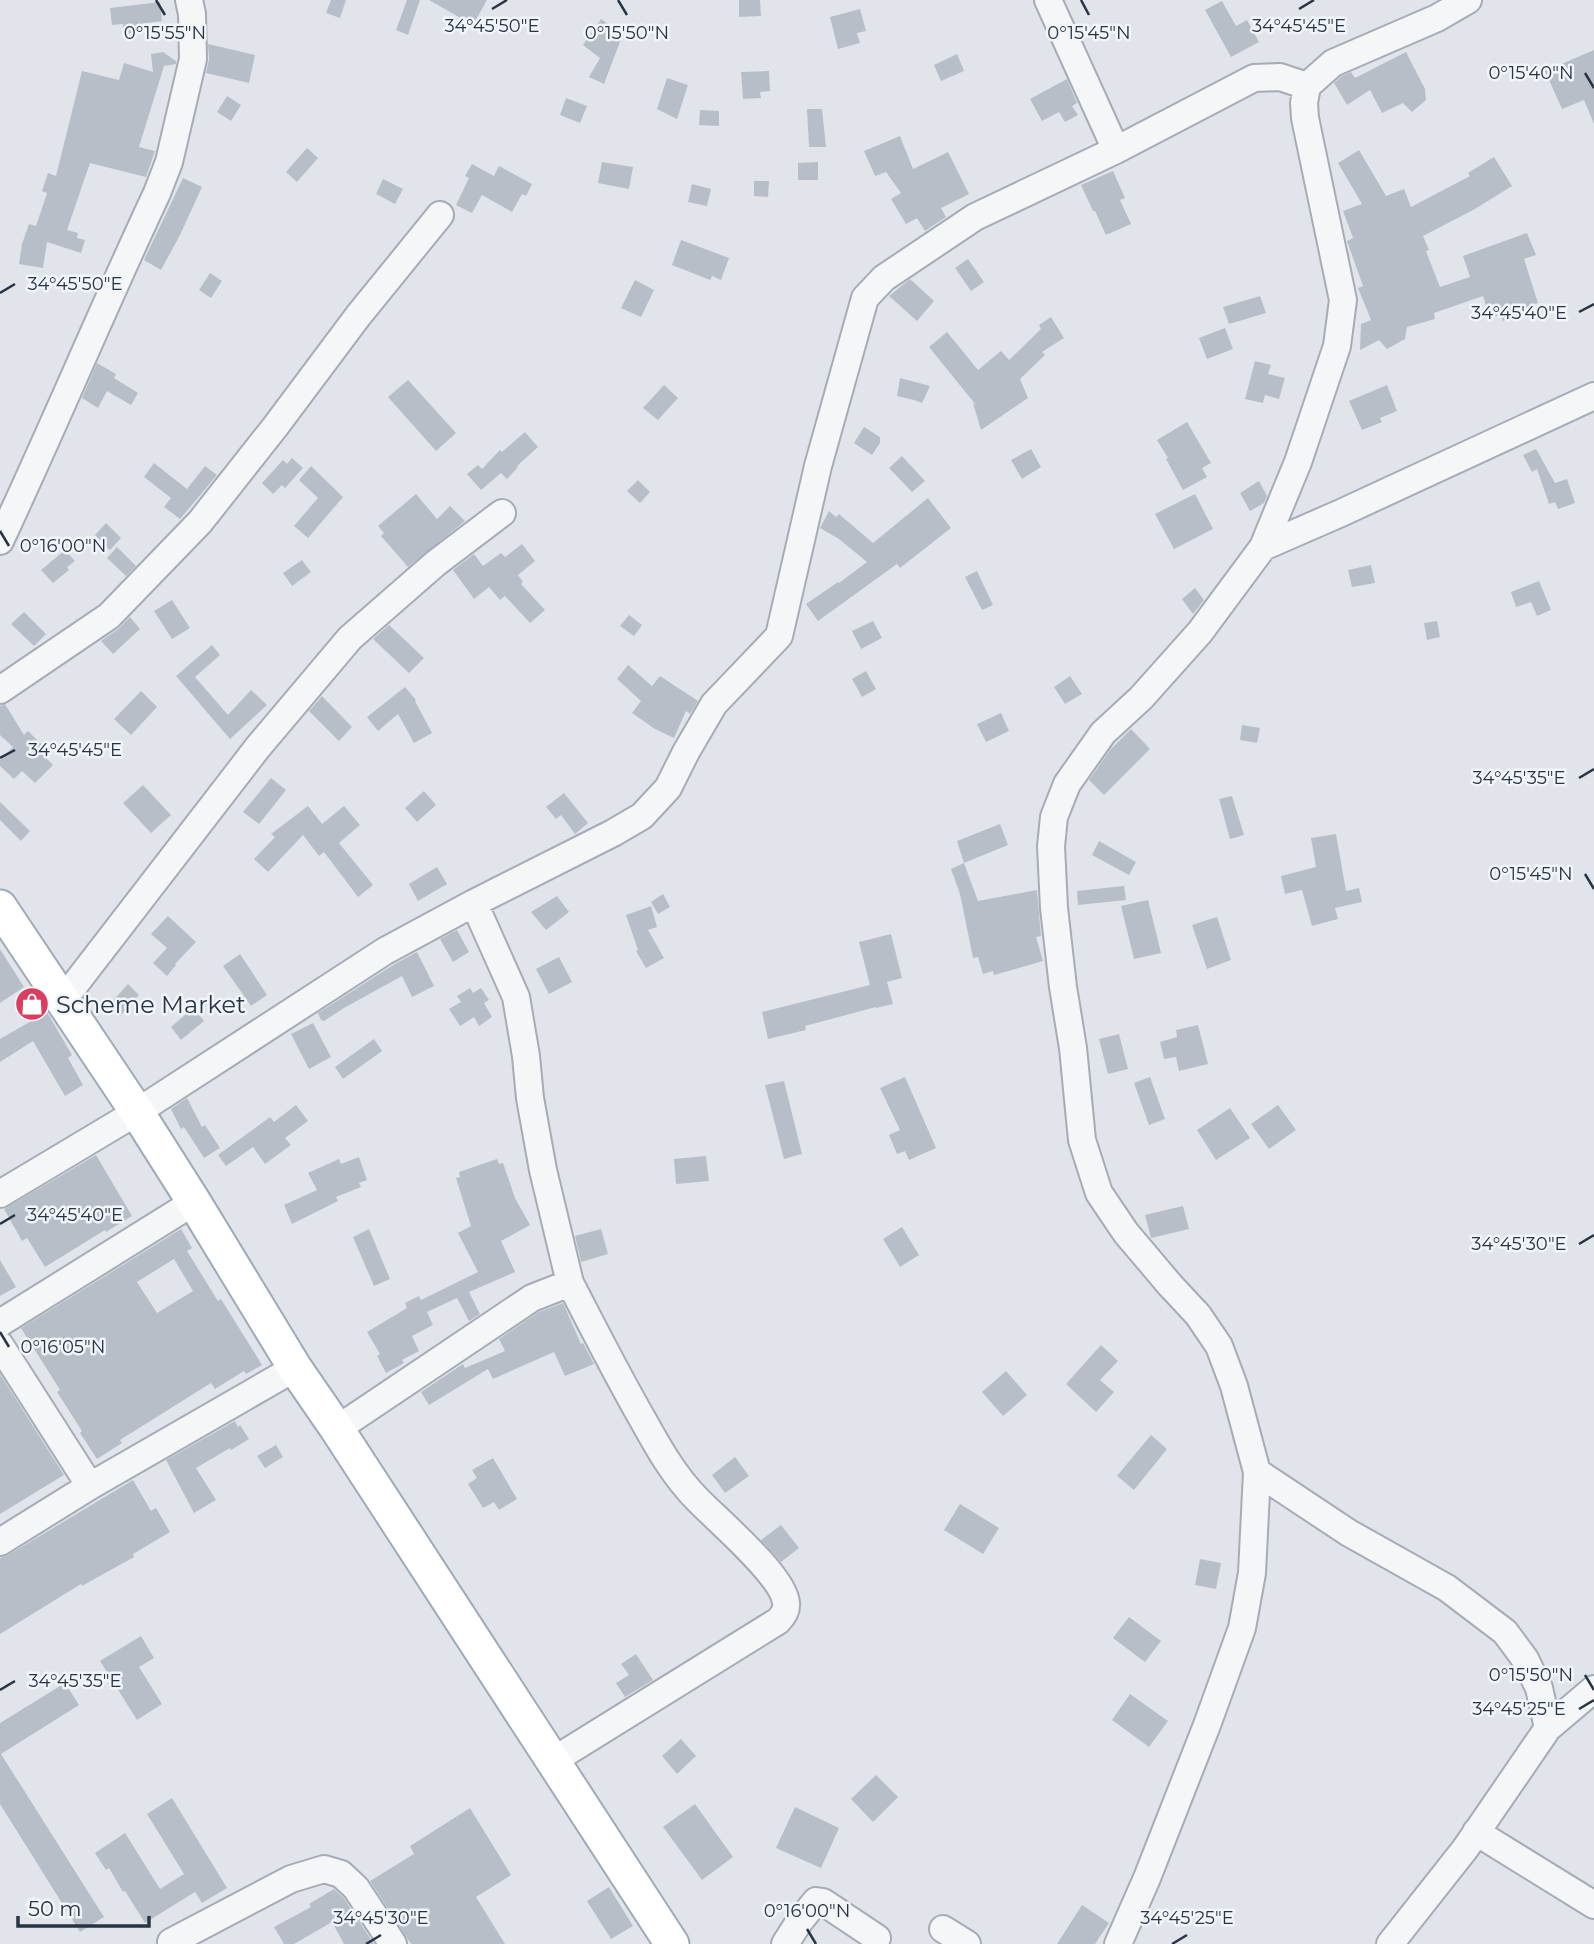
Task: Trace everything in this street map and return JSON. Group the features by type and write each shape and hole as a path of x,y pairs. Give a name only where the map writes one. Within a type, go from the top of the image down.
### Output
{"main road":[{"path":"0,906 137,1112 295,1368 672,1944"}],"street":[{"path":"0,541 44,448 169,162 193,59 189,0"},
{"path":"1048,0 1116,150"},
{"path":"1118,1944 1207,1725 1242,1628 1252,1573 1257,1472 1234,1386 1219,1346 1198,1315 1126,1233 1099,1193 1082,1140 1054,908 1051,846 1054,817 1067,785 1103,733 1141,698 1200,632 1263,547 1298,461 1337,346 1343,300 1305,118 1307,86 1333,63 1433,9 1468,0"},
{"path":"0,1194 137,1112 385,951 613,834 642,816 668,788 685,752 714,704 779,636 818,466 865,298 884,278 975,217 1116,150 1254,78 1280,77 1307,86"},
{"path":"0,690 109,616 200,522 358,316 440,215"},
{"path":"1263,547 1594,396"},
{"path":"63,1000 258,747 350,638 436,564 502,513"},
{"path":"474,903 516,997 543,1170 570,1283 671,1468 693,1496 763,1564 781,1589 787,1604 785,1614 778,1622 554,1760"},
{"path":"0,1323 194,1202"},
{"path":"337,1429 532,1298 570,1283"},
{"path":"0,1345 90,1486"},
{"path":"0,1542 90,1486 295,1368"},
{"path":"1257,1472 1349,1533 1447,1588 1505,1632 1524,1659 1539,1688 1548,1728"},
{"path":"1390,1944 1476,1832 1548,1728 1594,1689"},
{"path":"1476,1832 1594,1905"},
{"path":"172,1942 291,1879 324,1869 341,1874 356,1888 393,1944"},
{"path":"785,1944 816,1901 823,1902 877,1938"},
{"path":"943,1929 967,1944"}],"building":[{"path":"331,0 346,0 340,18 326,13"},
{"path":"407,0 420,0 408,35 396,30"},
{"path":"429,0 487,0 473,25"},
{"path":"739,0 760,0 761,16 739,17"},
{"path":"1222,1 1236,26 1247,20 1259,42 1231,57 1205,10"},
{"path":"160,2 162,21 140,24 141,32 124,34 123,24 112,25 110,8"},
{"path":"860,9 866,31 857,33 860,43 838,49 830,17"},
{"path":"601,19 623,34 604,84 589,77 600,58 583,45"},
{"path":"208,44 255,55 249,83 206,73"},
{"path":"1594,50 1594,124 1584,100 1562,109 1545,71"},
{"path":"163,52 176,61 176,64 164,66 139,147 155,151 146,177 90,163 67,230 78,233 77,238 85,240 81,253 47,242 43,268 19,264 29,224 36,226 47,193 42,191 48,173 56,176 82,71 119,80 124,63 153,72 151,54"},
{"path":"1406,52 1425,89 1426,100 1412,112 1403,103 1382,113 1370,90 1347,105 1334,83 1351,72 1355,78"},
{"path":"957,54 964,71 941,81 934,65"},
{"path":"769,71 770,91 760,92 761,98 743,99 741,72"},
{"path":"667,78 688,85 677,119 657,109"},
{"path":"1067,79 1077,103 1072,106 1078,115 1065,122 1059,112 1042,121 1030,99"},
{"path":"227,96 241,105 231,121 217,112"},
{"path":"566,98 587,106 580,123 560,115"},
{"path":"807,109 822,109 826,147 809,147"},
{"path":"700,110 719,111 719,126 699,125"},
{"path":"900,136 913,169 948,152 969,194 941,208 946,217 925,231 917,218 906,224 891,199 901,193 886,172 875,176 864,151"},
{"path":"307,148 318,158 297,182 286,172"},
{"path":"1359,150 1386,196 1404,189 1411,207 1470,176 1468,173 1494,157 1512,186 1423,236 1429,250 1426,251 1440,287 1470,277 1463,256 1527,233 1536,255 1524,259 1538,303 1521,309 1523,315 1503,321 1501,315 1490,318 1483,296 1434,313 1435,319 1407,327 1405,339 1387,349 1379,340 1360,350 1361,324 1371,320 1358,288 1363,286 1347,241 1353,238 1343,211 1362,204 1338,163"},
{"path":"602,162 633,167 629,189 598,183"},
{"path":"818,162 818,180 798,180 798,163"},
{"path":"472,164 494,176 499,166 532,184 526,196 522,194 512,212 482,195 472,213 456,205 469,178 465,176"},
{"path":"1113,171 1125,198 1120,200 1131,224 1106,235 1081,185"},
{"path":"183,178 202,187 161,270 144,260"},
{"path":"383,179 403,189 395,204 376,194"},
{"path":"754,181 769,181 768,197 754,196"},
{"path":"692,184 711,189 707,206 688,202"},
{"path":"681,240 729,258 721,280 712,276 710,280 672,265"},
{"path":"968,259 984,282 971,291 955,268"},
{"path":"210,273 222,281 211,298 199,290"},
{"path":"910,279 934,301 917,321 889,296"},
{"path":"635,280 654,290 641,317 621,308"},
{"path":"1260,296 1266,313 1229,324 1223,307"},
{"path":"1051,317 1064,338 1042,352 1045,355 1020,379 1028,398 981,430 973,403 976,405 929,347 947,332 978,370 1001,351 1009,360 1041,329 1039,325"},
{"path":"1225,328 1233,349 1207,359 1199,338"},
{"path":"1255,361 1271,365 1268,374 1285,378 1279,399 1265,395 1263,403 1245,399"},
{"path":"97,363 116,374 114,378 138,393 131,405 107,391 98,408 82,398"},
{"path":"900,378 930,386 922,403 897,396"},
{"path":"408,380 456,433 436,451 388,397"},
{"path":"664,385 678,398 658,420 643,408"},
{"path":"1387,385 1397,411 1380,418 1382,422 1362,430 1349,401"},
{"path":"1187,422 1211,463 1202,468 1207,477 1183,490 1157,440"},
{"path":"864,427 880,437 880,443 872,455 854,443"},
{"path":"525,432 538,447 507,479 501,473 481,490 467,474 478,465 482,469 500,450 502,452"},
{"path":"1031,449 1041,467 1022,479 1011,460"},
{"path":"1536,449 1555,483 1567,479 1575,503 1558,509 1555,502 1549,504 1537,469 1532,472 1523,455"},
{"path":"902,456 925,481 912,492 889,468"},
{"path":"292,458 303,468 285,488 282,485 273,494 262,483 283,460 287,464"},
{"path":"154,463 187,489 205,466 217,475 180,519 164,507 171,498 144,477"},
{"path":"311,466 343,497 308,538 294,526 318,498 299,480"},
{"path":"638,480 650,492 640,503 627,491"},
{"path":"1259,481 1267,496 1264,503 1250,511 1240,493"},
{"path":"416,494 437,519 450,506 465,521 408,567 381,536 384,533 378,526"},
{"path":"1195,494 1213,529 1174,549 1155,514"},
{"path":"928,498 951,528 900,568 897,564 818,621 806,604 867,562 839,539 820,528 829,511 836,517 839,514 873,543"},
{"path":"106,523 121,538 110,550 95,535"},
{"path":"522,544 535,561 518,575 523,582 521,584 545,610 530,623 505,596 500,600 489,587 474,599 453,570 474,554 483,566 501,553 505,557"},
{"path":"117,547 136,566 126,576 107,558"},
{"path":"65,550 75,561 67,567 69,570 53,583 41,570"},
{"path":"302,560 311,572 292,586 283,573"},
{"path":"1371,565 1375,583 1352,587 1348,570"},
{"path":"977,571 993,605 982,610 965,577"},
{"path":"1539,581 1551,610 1537,616 1531,602 1516,607 1511,592"},
{"path":"1195,588 1204,600 1193,614 1182,599"},
{"path":"172,600 190,628 172,639 154,611"},
{"path":"24,612 46,634 34,646 11,624"},
{"path":"629,615 642,625 634,636 620,626"},
{"path":"130,617 140,629 113,654 101,641"},
{"path":"873,621 882,638 861,649 852,631"},
{"path":"1437,621 1440,637 1427,640 1424,623"},
{"path":"389,625 424,658 409,673 373,639"},
{"path":"212,645 220,655 195,677 228,715 251,690 267,705 230,739 176,676"},
{"path":"628,665 652,686 660,676 698,701 690,714 686,711 674,738 632,713 641,701 617,679"},
{"path":"866,671 876,689 862,697 852,679"},
{"path":"1070,676 1082,694 1065,704 1054,687"},
{"path":"405,687 416,700 432,733 414,743 398,714 378,731 367,717"},
{"path":"141,691 157,707 131,735 114,719"},
{"path":"322,696 352,727 339,741 309,711"},
{"path":"5,704 24,735 28,731 44,747 40,752 53,765 35,783 22,771 14,779 0,766 0,760 13,747 0,735 0,706"},
{"path":"1001,713 1009,731 986,742 977,724"},
{"path":"1242,725 1260,728 1257,743 1240,740"},
{"path":"1131,729 1150,749 1104,795 1089,780 1110,750"},
{"path":"271,778 286,790 259,824 243,812"},
{"path":"143,785 171,815 151,833 123,803"},
{"path":"424,791 436,805 417,822 405,808"},
{"path":"564,793 588,823 575,834 561,815 556,819 546,807"},
{"path":"1232,796 1244,835 1230,839 1219,799"},
{"path":"0,802 30,831 21,841 0,820"},
{"path":"308,806 322,824 344,806 360,825 339,843 373,885 358,897 324,852 319,856 303,835 268,872 254,859 275,837 271,834"},
{"path":"1000,824 1008,845 964,863 957,841"},
{"path":"1336,834 1346,891 1359,888 1362,902 1335,908 1338,919 1312,926 1302,890 1285,894 1281,876 1316,867 1311,838"},
{"path":"1099,841 1136,862 1129,875 1092,855"},
{"path":"964,863 978,901 1037,890 1041,936 1036,937 1043,961 994,975 993,971 983,974 978,957 973,958 960,894 951,869"},
{"path":"437,867 447,884 418,901 409,884"},
{"path":"1124,886 1126,900 1078,905 1077,891"},
{"path":"663,894 670,907 658,914 651,902"},
{"path":"557,896 569,912 546,930 531,912"},
{"path":"1148,900 1161,953 1134,959 1121,906"},
{"path":"651,906 657,927 648,930 664,958 646,968 636,951 638,950 626,915"},
{"path":"168,916 196,942 167,976 153,963 167,948 151,934"},
{"path":"1217,917 1231,960 1207,969 1192,925"},
{"path":"457,930 469,952 453,962 440,939"},
{"path":"891,934 902,978 887,982 893,1004 805,1026 806,1030 768,1039 762,1012 870,985 859,942"},
{"path":"0,949 24,987 0,1003"},
{"path":"417,952 434,986 412,997 402,976 324,1021 321,1020 318,1013"},
{"path":"240,954 267,995 251,1006 223,966"},
{"path":"559,957 572,982 549,994 536,969"},
{"path":"128,984 139,995 120,1016 109,1005"},
{"path":"470,988 473,993 481,988 489,1000 484,1003 492,1017 479,1026 474,1017 460,1026 449,1009 461,1002 457,996"},
{"path":"193,1008 204,1021 181,1040 171,1027"},
{"path":"47,1012 72,1055 68,1058 83,1085 65,1096 33,1041 0,1062 0,1039"},
{"path":"313,1023 331,1057 309,1069 291,1034"},
{"path":"1198,1025 1208,1064 1179,1071 1176,1057 1164,1059 1160,1042 1177,1037 1176,1030"},
{"path":"1119,1034 1128,1069 1108,1074 1099,1039"},
{"path":"374,1039 382,1051 343,1079 335,1067"},
{"path":"905,1077 936,1148 909,1160 905,1151 897,1154 889,1135 900,1130 880,1088"},
{"path":"1150,1077 1165,1119 1149,1125 1134,1083"},
{"path":"784,1081 802,1154 784,1159 765,1085"},
{"path":"187,1098 202,1127 205,1125 220,1148 204,1158 184,1127 181,1129 171,1109"},
{"path":"296,1105 308,1121 285,1138 291,1145 265,1164 253,1147 226,1166 218,1155 270,1117 274,1122"},
{"path":"1278,1105 1296,1130 1269,1149 1251,1124"},
{"path":"1230,1108 1250,1138 1216,1160 1197,1130"},
{"path":"96,1155 132,1216 45,1267 27,1238 22,1241 4,1209"},
{"path":"706,1156 709,1181 676,1184 674,1159"},
{"path":"359,1157 367,1180 359,1183 361,1187 336,1197 338,1201 292,1224 284,1205 317,1190 308,1173 339,1159 341,1164"},
{"path":"497,1159 499,1164 503,1163 515,1198 530,1225 501,1241 515,1272 469,1292 480,1314 469,1321 457,1298 427,1312 433,1325 412,1336 419,1351 386,1373 377,1356 380,1354 367,1332 407,1308 405,1303 419,1296 421,1300 478,1272 458,1233 471,1226 456,1178 460,1177 459,1172"},
{"path":"1183,1206 1189,1229 1151,1238 1145,1215"},
{"path":"902,1227 919,1255 900,1267 883,1239"},
{"path":"181,1229 192,1248 187,1251 262,1365 246,1374 244,1371 215,1389 211,1383 120,1440 122,1443 97,1459 57,1392 60,1390 21,1328","holes":["174,1259 193,1291 157,1313 137,1282"]},
{"path":"369,1229 390,1279 374,1286 353,1237"},
{"path":"601,1229 608,1254 581,1262 575,1236"},
{"path":"0,1260 16,1287 0,1296"},
{"path":"563,1303 581,1344 583,1343 594,1364 565,1376 554,1352 493,1379 488,1369 429,1405 421,1392 463,1364 465,1368 505,1351 499,1339 539,1312"},
{"path":"1101,1345 1118,1361 1100,1380 1114,1392 1096,1412 1066,1384"},
{"path":"1006,1371 1027,1395 1003,1416 982,1392"},
{"path":"0,1374 64,1475 0,1514"},
{"path":"235,1421 249,1439 196,1468 216,1500 194,1513 166,1460"},
{"path":"1151,1435 1167,1449 1134,1490 1117,1476"},
{"path":"276,1445 283,1457 265,1468 257,1456"},
{"path":"735,1457 749,1476 725,1493 712,1475"},
{"path":"493,1458 517,1499 499,1510 494,1502 483,1508 468,1484 477,1478 472,1470"},
{"path":"133,1480 151,1511 156,1508 170,1532 133,1554 134,1557 82,1586 81,1584 0,1634 0,1558"},
{"path":"960,1504 999,1528 983,1554 944,1530"},
{"path":"781,1525 799,1548 781,1562 761,1540"},
{"path":"1200,1559 1221,1563 1216,1589 1195,1585"},
{"path":"1129,1617 1161,1641 1145,1662 1113,1638"},
{"path":"141,1636 154,1658 139,1667 162,1704 137,1720 100,1661"},
{"path":"636,1654 653,1680 625,1697 616,1683 629,1675 621,1664"},
{"path":"65,1683 79,1705 1,1754 104,1917 80,1932 0,1804 0,1723"},
{"path":"1130,1694 1168,1721 1149,1747 1112,1720"},
{"path":"681,1739 696,1756 677,1774 662,1756"},
{"path":"876,1775 898,1797 873,1822 851,1799"},
{"path":"172,1798 227,1888 202,1903 195,1892 145,1923 109,1868 106,1870 95,1853 125,1833 160,1889 184,1874 147,1814"},
{"path":"695,1804 733,1857 702,1880 663,1827"},
{"path":"795,1807 839,1828 821,1868 776,1848"},
{"path":"470,1808 511,1875 476,1897 505,1944 411,1944 370,1881 414,1854 410,1846"},
{"path":"609,1887 633,1926 611,1939 587,1901"},
{"path":"334,1889 344,1898 374,1944 344,1944 332,1922 294,1944 284,1944 274,1927 311,1907 309,1904"},
{"path":"1082,1905 1109,1923 1095,1944 1057,1944"}],"place":[{"name":"Scheme Market","path":"32,1004"}]}
